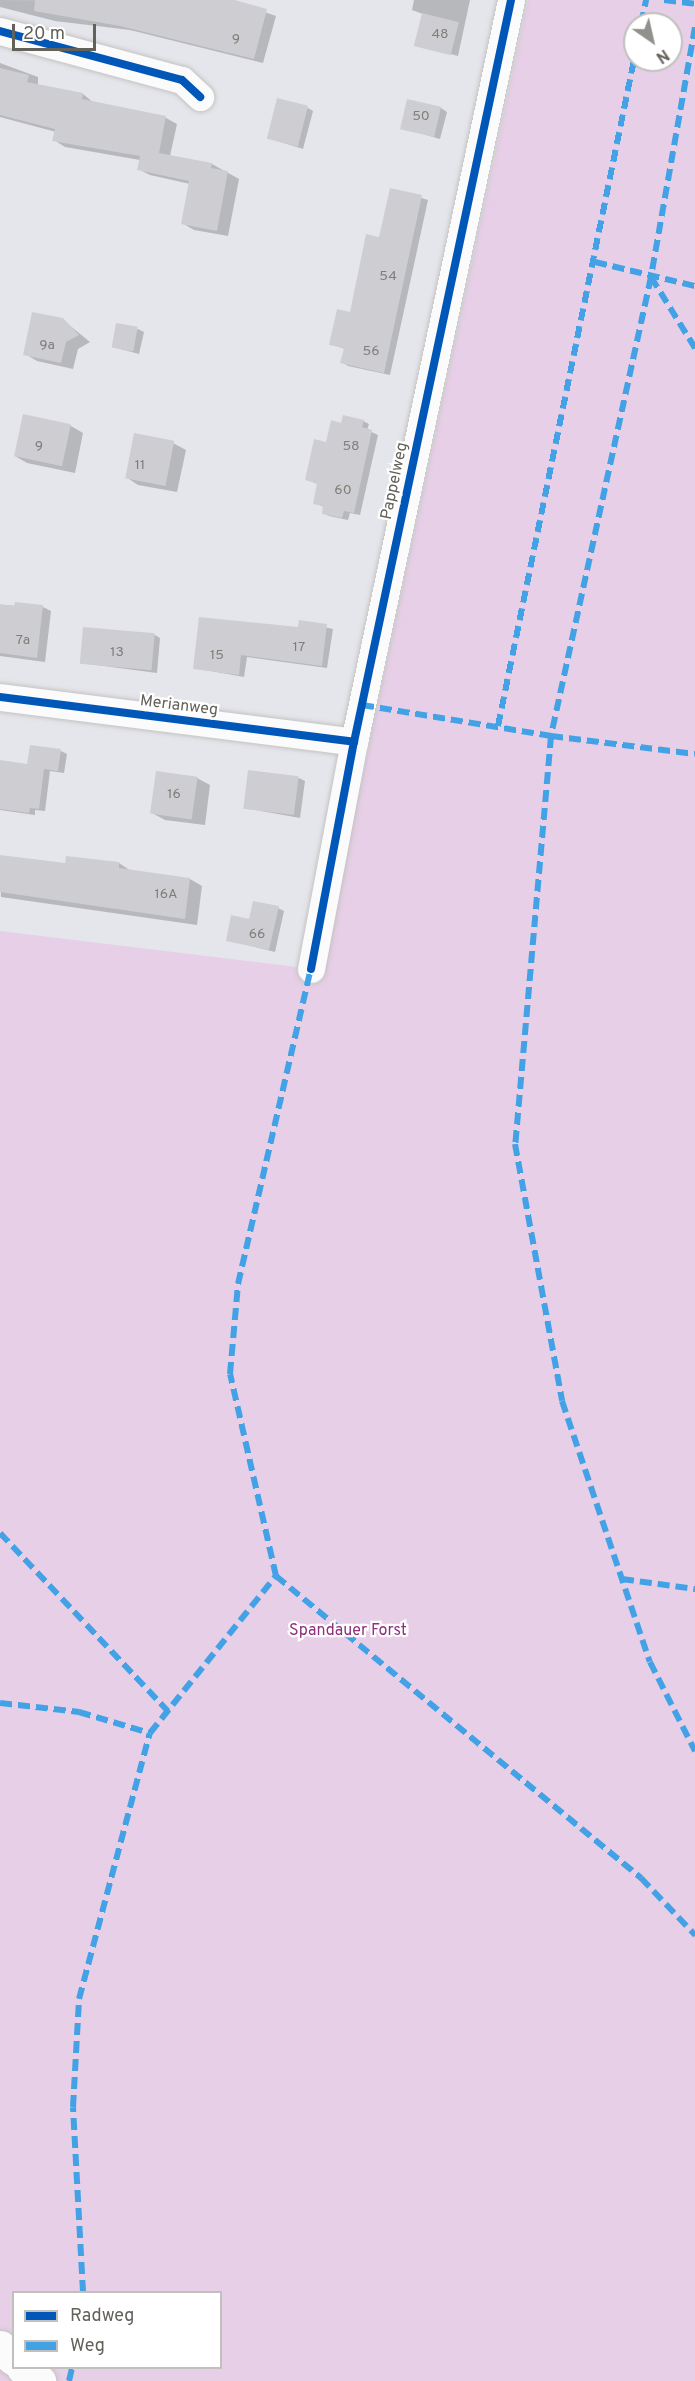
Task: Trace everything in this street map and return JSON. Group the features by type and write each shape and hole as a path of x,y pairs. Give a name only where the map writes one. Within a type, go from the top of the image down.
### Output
{"main road":[{"path":"0,2347 12,2357"},
{"path":"26,2369 39,2381"}],"street":[{"name":"Pappelweg","path":"311,969 354,742 511,0"},
{"path":"0,31 182,80 200,97"},
{"name":"Merianweg","path":"0,697 354,742"}],"green space":[{"name":"Spandauer Forst","path":"528,0 695,0 695,2381 0,2381 0,931 321,970"}],"building":[{"path":"35,0 235,0 267,9 254,59 120,26 34,11"},
{"path":"422,13 459,22 451,55 414,46"},
{"path":"0,68 29,75 27,82 83,93 82,99 166,116 159,153 212,163 211,168 228,171 217,231 181,224 189,181 137,170 140,156 52,141 55,129 0,115"},
{"path":"277,98 308,106 298,146 267,139"},
{"path":"407,99 441,107 434,137 400,129"},
{"path":"390,188 422,195 384,373 340,363 344,348 329,345 337,309 350,312 366,234 379,237"},
{"path":"32,312 63,318 79,335 66,342 61,363 23,355"},
{"path":"116,323 138,327 133,351 112,348"},
{"path":"23,414 71,424 62,466 14,456"},
{"path":"343,415 364,420 362,427 372,430 354,513 344,511 342,518 322,514 323,506 313,504 317,483 305,480 314,439 326,442 331,420 341,423"},
{"path":"134,433 174,441 165,486 125,478"},
{"path":"15,602 43,605 37,658 0,653 0,604 14,606"},
{"path":"199,617 298,627 299,620 327,624 322,666 241,655 239,675 193,669"},
{"path":"83,627 155,633 152,670 80,664"},
{"path":"30,745 61,749 58,771 44,769 39,809 30,808 29,813 0,809 0,760 27,764"},
{"path":"248,770 299,776 294,815 243,809"},
{"path":"156,771 198,777 192,819 150,814"},
{"path":"0,855 65,863 66,856 119,862 119,868 190,878 185,919 0,892"},
{"path":"253,901 279,906 269,950 226,941 231,915 249,919"}],"marked path":[{"path":"644,12 646,0"},
{"path":"664,0 695,4"},
{"path":"695,27 651,277 551,736 515,1144 562,1401 650,1662 695,1751"},
{"path":"498,726 632,72"},
{"path":"595,262 695,286"},
{"path":"651,277 695,348"},
{"path":"362,705 551,736 695,754"},
{"path":"83,2291 73,2107 79,1999 150,1733 276,1576 230,1374 238,1284 311,969"},
{"path":"0,1533 168,1711"},
{"path":"276,1576 641,1878 695,1935"},
{"path":"622,1579 695,1589"},
{"path":"0,1703 79,1712 150,1733"},
{"path":"69,2381 72,2369"}],"cycle path":[{"path":"311,969 354,742 511,0"},
{"path":"0,31 182,80 200,97"},
{"path":"0,697 354,742"}]}
